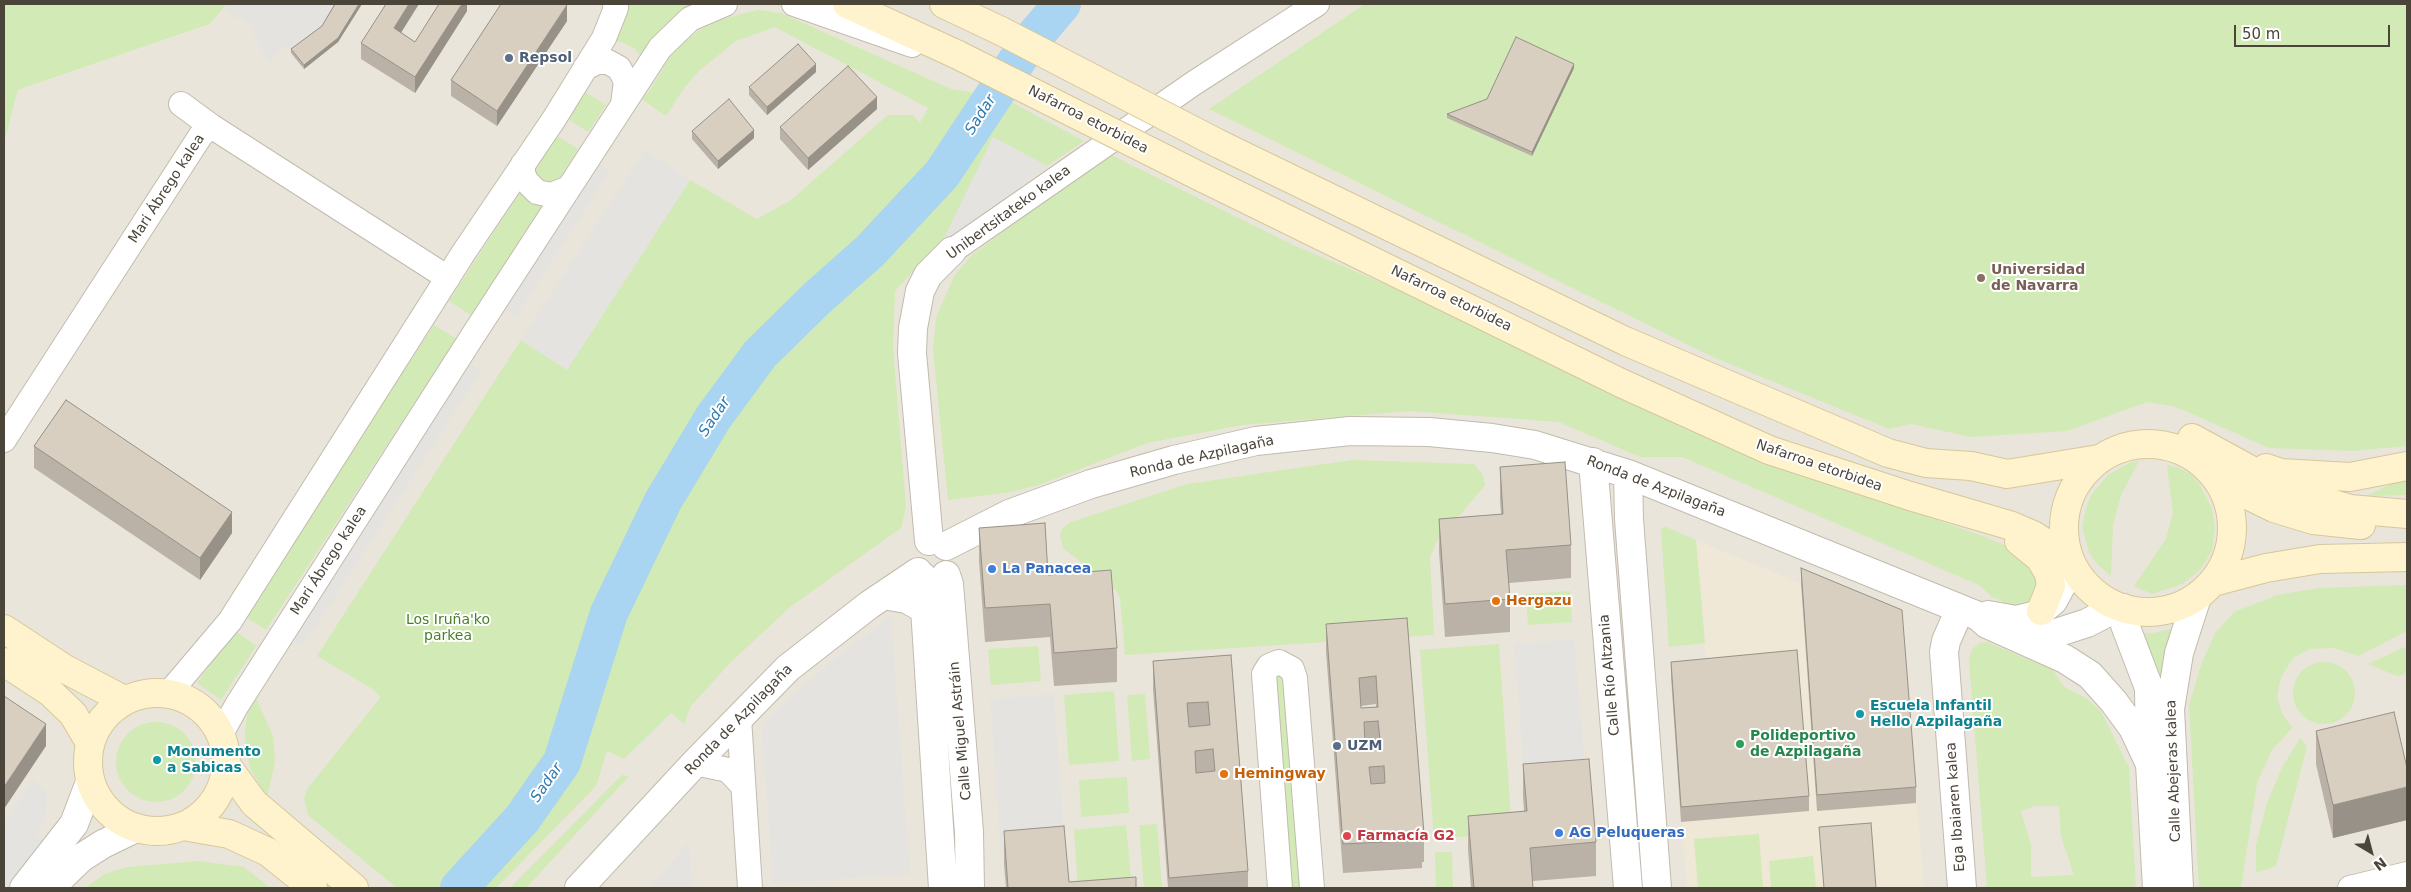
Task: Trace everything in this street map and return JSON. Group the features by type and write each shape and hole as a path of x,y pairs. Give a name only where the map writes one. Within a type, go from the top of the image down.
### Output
{"main road":[{"name":"Nafarroa etorbidea","path":"847,4 958,55 1203,178 1612,378 1769,450 2012,526 2033,535 2070,562"},
{"path":"944,4 1001,31 1217,143 1625,341 1888,453 1926,463 1971,466 2007,474 2099,459"},
{"path":"1971,466 2047,456 2136,430 2166,430 2195,439 2289,491 2350,509 2407,514"},
{"path":"2205,590 2226,560 2233,535 2232,512 2227,496 2219,481 2208,467 2186,452 2163,444 2140,442 2121,448 2099,459 2079,478 2067,503 2063,531 2070,562 2084,583 2099,597 2120,608 2144,612 2172,609 2205,590 2266,568 2320,559 2407,557"},
{"path":"2216,452 2282,472 2308,475 2350,477 2407,466"},
{"path":"2219,481 2274,508 2313,520 2370,526 2407,526"},
{"path":"1934,503 1965,521 2017,539 2040,558 2046,567 2051,586 2041,611"},
{"path":"4,629 65,669 124,700"},
{"path":"4,662 50,692 73,714 90,743"},
{"path":"146,693 169,693 197,705 209,715 221,734 227,766 223,785 214,802 200,817 183,826 160,832 136,828 116,818 100,802 90,782 87,762 90,743 103,718 124,700 146,693"},
{"path":"227,766 254,803 354,888"},
{"path":"183,826 229,834 268,852 313,888"}],"street":[{"path":"169,693 230,620 604,38 616,8 615,4"},
{"name":"Mari Ábrego kalea","path":"221,734 253,680 660,48 690,19 725,4"},
{"path":"794,4 919,47 958,55"},
{"name":"Unibertsitateko kalea","path":"929,574 952,566 953,560 950,550 938,543 912,353 912,328 920,291 928,275 952,251 1194,83 1317,4"},
{"name":"Mari Ábrego kalea","path":"585,68 597,62 608,62 619,68 626,81 623,104"},
{"path":"181,104 211,126"},
{"name":"Mari Ábrego kalea","path":"4,440 200,135 211,126 448,278"},
{"path":"523,164 523,174 536,192 551,195 569,188"},
{"name":"Ronda de Azpilagaña","path":"938,543 1009,514 1091,484 1174,460 1256,441 1350,432 1429,432 1518,442 1593,462 1628,474 1969,613 1987,624 2065,659 2090,675 2114,702 2133,728 2150,764"},
{"name":"Calle Río Altzania","path":"1593,462 1628,888"},
{"path":"1628,474 1629,519 1657,888"},
{"name":"Ronda de Azpilagaña","path":"1969,613 1990,615 2010,620 2025,620 2041,611 2053,600 2070,562"},
{"name":"Ronda de Azpilagaña","path":"579,888 788,668 869,605 883,596 929,574"},
{"name":"Calle Miguel Astráin","path":"929,574 924,611 943,888"},
{"name":"Calle Miguel Astráin","path":"929,574 950,594 968,823 970,888"},
{"name":"Calle Abejeras kalea","path":"2179,888 2170,709 2179,653 2205,590"},
{"path":"883,596 906,601 924,611"},
{"path":"2025,640 2087,623 2120,608"},
{"name":"Calle Abejeras kalea","path":"2120,608 2149,688 2150,764 2157,888"},
{"name":"Ega Ibaiaren kalea","path":"1962,888 1944,652 1946,641 1969,613"},
{"path":"1280,888 1264,674 1269,666 1279,662 1292,669 1295,678 1312,888"},
{"path":"739,718 750,888"},
{"path":"695,764 728,770 742,785"},
{"path":"24,888 74,824 90,782"},
{"path":"50,888 81,858 103,844 136,828"},
{"path":"2350,888 2407,874"}],"shaded area":[{"path":"227,4 2407,4 2407,888 4,888 4,145 18,90 210,24"},
{"path":"227,4 338,4 322,30 298,48 281,48 271,61 266,59 248,24 224,10"},
{"path":"993,137 1047,166 947,242 944,238"},
{"path":"645,150 690,180 567,370 521,340"},
{"path":"598,163 610,171 516,316 504,308"},
{"path":"468,362 481,371 303,646 289,638"},
{"path":"1696,540 1902,626 1924,888 1687,888 1671,677 1707,675"},
{"path":"891,617 910,874 773,884 762,732 768,719 838,656"},
{"path":"1574,639 1586,778 1525,783 1514,644"},
{"path":"1054,694 1065,849 1001,854 990,699"},
{"path":"33,780 47,794 45,821 36,834 48,842 7,888 4,888 4,824"},
{"path":"689,842 692,888 649,888"}],"green space":[{"path":"4,4 227,4 210,24 18,90 4,145"},
{"path":"627,4 693,4 682,12 645,62 635,49 622,42 610,40"},
{"name":"Universidad de Navarra","path":"1365,4 2407,4 2407,446 2353,451 2269,448 2176,407 2147,402 2067,431 1971,437 1911,424 1889,429 1713,357 1209,109"},
{"name":"Los Iruña'ko parkea","path":"758,10 781,13 951,89 1002,97 1084,141 1047,166 993,137 976,176 944,238 895,291 893,347 906,507 901,528 790,607 729,664 691,706 684,724 671,713 624,759 607,751 596,786 496,888 397,888 308,815 304,798 308,788 381,697 371,688 317,656 521,340 567,370 690,180 757,219 791,200 888,115 913,115 920,123 928,108 775,27 736,41 700,70 684,88 666,116 640,98 648,93 670,57 698,31 717,20"},
{"path":"584,91 606,105 588,132 567,118"},
{"path":"555,135 578,149 558,181 549,185 540,183 536,177 535,168"},
{"path":"1107,153 1293,245 1484,326 1740,452 1983,536 2009,547 2043,579 2030,607 2001,610 2003,601 1992,597 1979,585 1682,457 1640,457 1559,422 1410,411 1242,425 1147,443 1039,485 1011,492 948,500 933,350 936,318 954,276 971,256"},
{"path":"520,192 543,207 472,316 449,301"},
{"path":"434,325 456,339 266,630 244,616"},
{"path":"1352,460 1474,464 1483,475 1485,485 1461,514 1445,524 1430,557 1434,635 1125,655 1120,598 1116,590 1063,548 1060,536 1062,529 1071,522 1187,484"},
{"path":"2139,461 2121,495 2113,525 2111,576 2096,563 2089,552 2082,527 2086,508 2092,494 2108,475 2131,462"},
{"path":"2167,465 2177,467 2190,474 2200,485 2212,509 2215,528 2212,551 2200,570 2182,584 2152,594 2134,586 2166,539 2173,512"},
{"path":"2407,479 2407,495 2366,496 2393,483"},
{"path":"1663,527 1696,540 1705,643 1669,647 1661,531"},
{"path":"2407,585 2407,631 2358,656 2334,648 2310,649 2293,658 2281,677 2277,697 2282,713 2292,728 2272,750 2257,783 2241,888 2199,888 2189,705 2202,662 2216,632 2234,612 2277,595 2319,588"},
{"path":"1570,591 1572,622 1528,625 1526,594"},
{"path":"2171,629 2163,674 2155,674 2137,633 2153,633"},
{"path":"235,631 256,646 221,700 197,683"},
{"path":"1987,642 2053,670 2064,687 2086,698 2102,713 2129,768 2136,888 1987,888 1969,660 1972,649 1980,643","holes":["2035,806 2059,806 2061,836 2074,875 2031,877 2031,845 2021,811"]},
{"path":"1499,644 1512,833 1434,839 1420,650"},
{"path":"1038,646 1041,681 991,685 988,649"},
{"path":"2407,646 2407,673 2397,676 2368,664"},
{"path":"2324,662 2336,665 2346,671 2352,681 2355,693 2352,705 2346,715 2336,721 2324,724 2312,721 2302,715 2296,705 2293,693 2296,681 2302,671 2312,665"},
{"path":"1274,672 1282,678 1303,888 1288,888"},
{"path":"1114,691 1119,761 1069,765 1064,695"},
{"path":"1145,694 1150,759 1132,761 1127,695"},
{"path":"255,696 273,736 275,762 267,797 251,770 246,752 245,734 247,717"},
{"path":"148,722 164,722 185,733 196,754 196,770 185,791 164,802 148,802 134,796 122,784 116,770 116,754 122,740 134,728"},
{"path":"2300,738 2307,746 2276,866 2256,873 2256,845 2267,803 2282,768"},
{"path":"622,775 629,776 526,888 510,888"},
{"path":"1127,777 1129,813 1081,817 1079,780"},
{"path":"1157,824 1162,888 1144,888 1139,825"},
{"path":"1126,825 1132,888 1078,888 1074,830"},
{"path":"1759,834 1763,888 1698,888 1694,839"},
{"path":"1435,852 1452,852 1453,888 1436,888"},
{"path":"1813,856 1816,888 1771,888 1769,861"},
{"path":"199,861 244,867 270,888 85,888 105,874 127,867"}],"building":[{"path":"335,4 359,4 338,38 304,65 291,49 322,26"},
{"path":"386,4 409,4 394,28 415,42 439,4 462,4 415,77 361,43"},
{"name":"Repsol","path":"501,4 567,5 497,111 451,80"},
{"path":"1516,37 1574,64 1532,152 1447,114 1487,99"},
{"path":"798,44 816,64 767,107 749,87"},
{"path":"848,66 877,97 808,158 780,127"},
{"path":"729,99 754,130 718,161 692,131"},
{"path":"66,400 232,512 200,558 34,446"},
{"path":"1565,462 1571,545 1506,550 1510,599 1445,604 1439,519 1503,514 1500,467"},
{"path":"1045,523 1048,575 1111,570 1117,648 1054,653 1050,604 985,608 979,528"},
{"name":"Escuela Infantil Hello Azpilagaña","path":"1801,568 1902,610 1916,787 1817,795"},
{"path":"1407,618 1424,834 1420,834 1422,840 1343,844 1326,624","holes":["1376,676 1378,707 1361,708 1359,678","1378,721 1380,740 1365,742 1364,722","1384,766 1385,783 1371,784 1369,767"]},
{"name":"Polideportivo de Azpilagaña","path":"1797,650 1809,796 1681,807 1671,662"},
{"path":"1231,655 1248,871 1169,878 1153,661","holes":["1208,702 1210,725 1189,727 1187,703","1213,749 1215,771 1196,773 1195,751"]},
{"path":"4,696 46,724 4,787"},
{"path":"2394,712 2407,768 2407,787 2333,805 2316,731"},
{"path":"1589,759 1596,842 1530,848 1533,888 1474,888 1468,816 1527,811 1523,764"},
{"path":"1871,823 1876,888 1824,888 1819,827"},
{"path":"1064,826 1069,882 1136,877 1136,888 1008,888 1004,831"}],"waterway":[{"name":"Sadar","path":"459,888 522,819 562,762 609,613 663,501 713,418 760,354 816,299 870,251 942,174 1028,44 1062,4"}],"place":[{"name":"Repsol","path":"509,58"},
{"name":"Universidad de Navarra","path":"1981,278"},
{"name":"La Panacea","path":"992,569"},
{"name":"Hergazu","path":"1496,601"},
{"name":"Escuela Infantil Hello Azpilagaña","path":"1860,714"},
{"name":"Polideportivo de Azpilagaña","path":"1740,744"},
{"name":"UZM","path":"1337,746"},
{"name":"Monumento a Sabicas","path":"157,760"},
{"name":"Hemingway","path":"1224,774"},
{"name":"AG Peluqueras","path":"1559,833"},
{"name":"Farmacía G2","path":"1347,836"}]}
